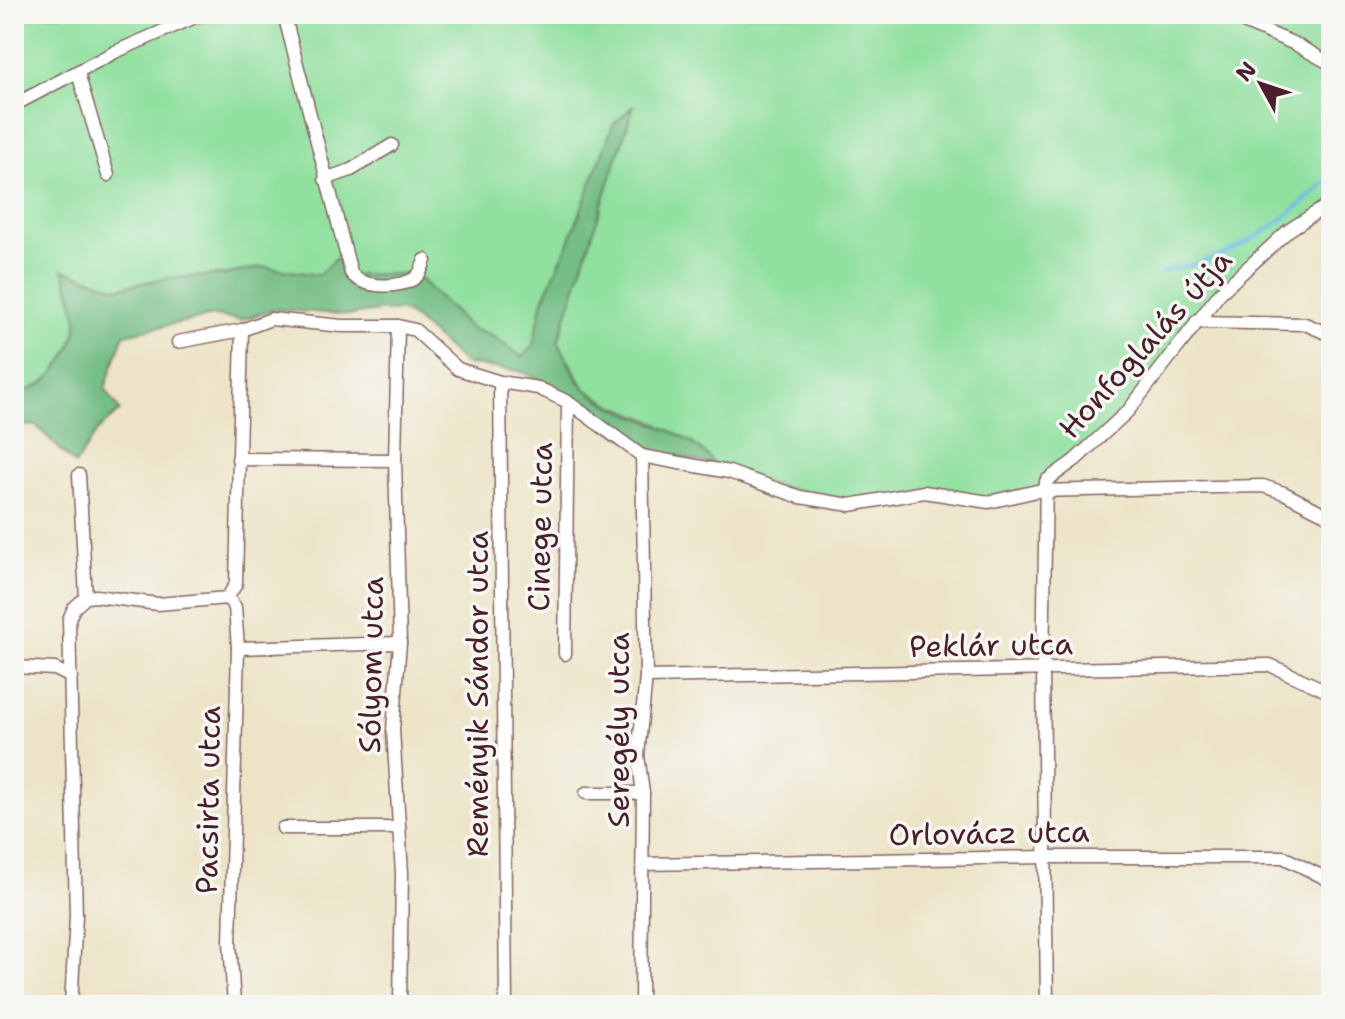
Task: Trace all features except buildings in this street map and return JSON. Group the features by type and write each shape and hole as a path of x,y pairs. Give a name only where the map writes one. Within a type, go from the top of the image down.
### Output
{"street":[{"path":"14,105 115,52 202,14"},
{"path":"284,14 325,179 354,278 362,282 404,285 419,275 425,260"},
{"path":"1225,14 1295,44 1331,64"},
{"path":"78,73 108,175"},
{"path":"325,179 351,170 392,145"},
{"name":"Honfoglalás útja","path":"1044,491 1046,481 1128,411 1220,293 1289,230 1331,203"},
{"path":"178,342 242,330 271,319 342,326 398,326 415,330 458,369 500,382 538,388 568,402 642,456 729,472 800,497 850,505 924,492 989,502 1044,491 1263,486 1331,517"},
{"path":"1196,322 1305,324 1331,335"},
{"name":"Sólyom utca","path":"398,326 395,460 400,643 393,730 402,873 400,1005"},
{"path":"71,1005 76,916 69,619 74,608 86,597 158,604 227,598 236,584 242,330"},
{"name":"Reményik Sándor utca","path":"500,382 506,1005"},
{"name":"Cinege utca","path":"565,654 568,402"},
{"name":"Seregély utca","path":"641,1005 643,793 638,755 646,677 642,456"},
{"path":"238,459 395,460"},
{"path":"1067,466 1085,490"},
{"path":"79,475 86,597"},
{"path":"1044,491 1047,1005"},
{"name":"Pacsirta utca","path":"227,598 235,607 238,648 230,942 234,1005"},
{"path":"238,648 400,643"},
{"name":"Peklár utca","path":"646,677 1270,665 1331,693"},
{"path":"14,667 55,669 71,677"},
{"path":"586,793 643,793"},
{"path":"283,828 399,828"},
{"name":"Orlovácz utca","path":"643,864 1046,857 1283,857 1331,881"},
{"path":"14,1004 21,1005"}],"green space":[{"path":"14,14 1331,14 1331,203 1220,293 1149,386 1044,491 989,502 924,492 850,505 714,469 656,422 615,406 585,389 558,342 632,107 543,300 533,346 522,357 490,335 471,329 415,274 319,276 263,267 224,275 168,278 117,288 64,270 77,319 70,348 47,379 26,391 14,392"},
{"path":"634,105 558,342 574,374 587,390 618,409 686,439 702,450 715,465 651,451 611,431 565,391 519,371 465,364 402,311 351,315 275,309 241,320 213,316 124,334 105,388 120,411 98,430 75,465 37,426 14,424 14,392 26,391 47,379 64,359 74,336 76,313 63,270 118,288 168,278 224,275 263,267 318,275 338,257 350,275 415,274 471,329 490,335 523,357 533,346 543,300 569,242 613,125"}],"waterway":[{"path":"1162,272 1216,257 1252,239 1286,216 1331,177"}]}
